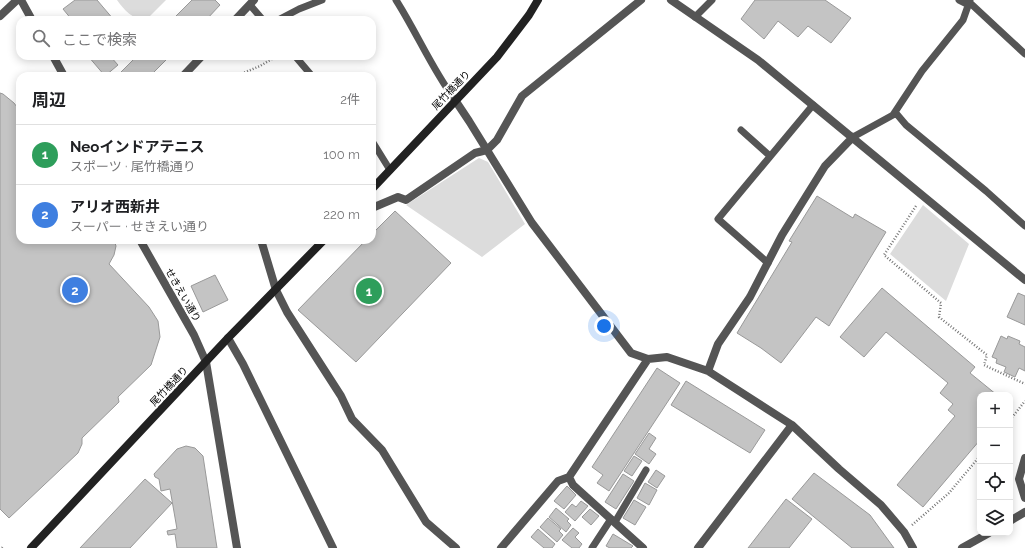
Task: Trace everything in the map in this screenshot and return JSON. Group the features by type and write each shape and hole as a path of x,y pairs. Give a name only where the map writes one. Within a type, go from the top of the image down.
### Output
{"main road":[{"name":"尾竹橋通り","path":"376,185 496,57 529,15 538,0"},
{"name":"尾竹橋通り","path":"31,548 228,338 320,244"}],"street":[{"path":"0,16 17,0"},
{"path":"21,0 30,16"},
{"path":"376,206 398,197 406,200 476,153 487,150 497,140 522,96 641,0"},
{"path":"671,0 758,60 1025,280"},
{"path":"239,16 252,2"},
{"path":"55,60 62,72"},
{"path":"187,72 198,60"},
{"path":"455,100 470,121 541,236 632,353 648,359 667,357 708,372 792,425 839,469 881,505 904,532 913,548"},
{"path":"708,372 718,344 750,297 782,235 825,166 853,137"},
{"name":"せきえい通り","path":"142,244 194,335 206,362 236,548"},
{"path":"262,244 276,290 287,312 341,396 352,419 382,450 426,522 456,548"},
{"path":"228,338 243,364 333,548"},
{"path":"501,548 558,482 570,477 648,359"},
{"path":"698,548 792,425"},
{"path":"1025,458 1019,478 1025,498"},
{"path":"570,477 573,485 643,548"},
{"path":"1013,519 1025,512"},
{"path":"962,548 983,536"}],"lane":[{"path":"286,16 322,0"},
{"path":"396,0 421,42 440,80 455,100"},
{"path":"695,16 712,0"},
{"path":"959,0 969,2 1025,54"},
{"path":"252,2 261,16"},
{"path":"853,137 893,115 922,71 963,20 969,2"},
{"path":"298,60 309,72"},
{"path":"768,263 718,219 813,105"},
{"path":"895,112 906,125 986,191 1025,226"},
{"path":"740,130 770,156"},
{"path":"376,147 390,170"},
{"path":"592,548 613,520 646,470"}],"path":[{"path":"246,72 270,60"},
{"path":"923,196 884,255 942,303 939,317 987,355 984,365 1025,384"},
{"path":"1013,416 1025,401"},
{"path":"904,532 949,493 977,460"}],"shaded area":[{"path":"117,0 166,0 150,16 133,16 126,11"},
{"path":"479,158 488,162 525,224 482,257 406,205"},
{"path":"923,205 969,244 946,301 890,254"}],"building":[{"path":"75,0 97,0 111,16 69,16 63,9"},
{"path":"192,0 215,0 220,5 210,16 176,16"},
{"path":"755,0 825,0 851,18 831,43 808,26 798,37 778,21 764,39 741,19"},
{"path":"91,60 114,60 118,65 110,72 102,72"},
{"path":"133,60 166,60 154,72 121,72"},
{"path":"0,93 16,106 16,244 115,244 114,255 109,264 149,307 158,321 160,337 151,365 118,397 119,402 82,438 82,444 78,453 9,518 0,509"},
{"path":"817,196 853,218 855,214 886,232 829,326 816,317 781,363 737,333 792,242 789,241"},
{"path":"395,211 451,263 356,362 298,310 362,244 376,244 376,230"},
{"path":"215,275 228,300 203,312 191,286"},
{"path":"882,288 975,367 970,373 993,392 977,392 977,444 923,507 897,485 955,416 948,410 953,404 940,393 948,383 886,332 864,357 840,337"},
{"path":"1018,293 1025,296 1025,325 1007,317"},
{"path":"1001,336 1007,339 1008,336 1020,341 1019,344 1025,347 1025,371 1019,368 1015,377 1004,372 1006,367 996,363 997,359 992,357"},
{"path":"657,368 680,383 609,491 597,483 603,475 592,467"},
{"path":"686,381 765,430 750,453 671,405"},
{"path":"649,433 656,438 649,449 656,454 649,464 635,454"},
{"path":"186,446 195,448 203,456 217,548 177,548 175,534 168,535 167,531 177,529 170,489 161,491 159,479 155,477 154,474 177,449"},
{"path":"634,456 642,461 632,476 624,471"},
{"path":"656,470 665,476 657,488 648,482"},
{"path":"814,473 870,515 894,548 852,548 792,499"},
{"path":"623,474 634,481 616,509 605,502"},
{"path":"145,479 172,503 130,548 80,548"},
{"path":"645,483 657,490 649,505 637,498"},
{"path":"567,486 576,495 564,509 554,501"},
{"path":"786,499 812,519 789,548 748,548"},
{"path":"634,500 646,507 635,525 623,518"},
{"path":"581,501 588,506 575,521 565,512 572,504 576,507"},
{"path":"556,508 569,519 567,521 571,525 566,532 549,517"},
{"path":"590,509 599,516 591,525 582,517"},
{"path":"548,518 561,529 559,531 563,535 557,542 540,527"},
{"path":"573,528 579,533 575,537 582,544 579,548 572,548 562,540"},
{"path":"538,529 555,544 552,548 544,548 531,537"},
{"path":"613,534 633,546 631,548 610,548 606,546"}],"place":[{"name":"アリオ西新井","path":"75,290"},
{"name":"Neoインドアテニス","path":"369,291"}]}
